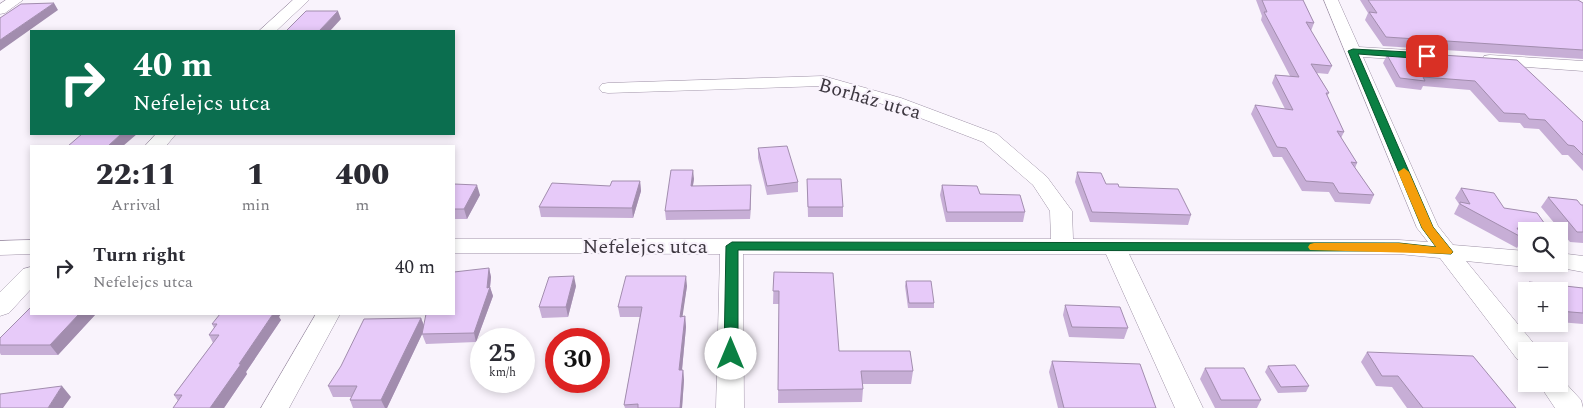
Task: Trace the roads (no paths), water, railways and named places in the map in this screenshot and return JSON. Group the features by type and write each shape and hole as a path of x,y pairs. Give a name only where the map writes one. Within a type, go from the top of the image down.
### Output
{"street":[{"path":"0,10 16,0"},
{"path":"268,30 302,0"},
{"path":"1331,0 1428,228 1518,342"},
{"path":"1353,51 1440,57"},
{"path":"1478,59 1580,68"},
{"name":"Borház utca","path":"608,88 822,80 895,102 990,138 1040,182 1061,211 1062,246"},
{"path":"156,145 166,135"},
{"name":"Nefelejcs utca","path":"455,246 1399,247 1518,258"},
{"path":"730,408 732,246"},
{"path":"1114,246 1189,408"},
{"path":"0,248 30,247"},
{"path":"1568,263 1583,264"},
{"path":"0,307 30,276"},
{"path":"275,408 327,315"},
{"path":"1558,392 1571,408"}]}
